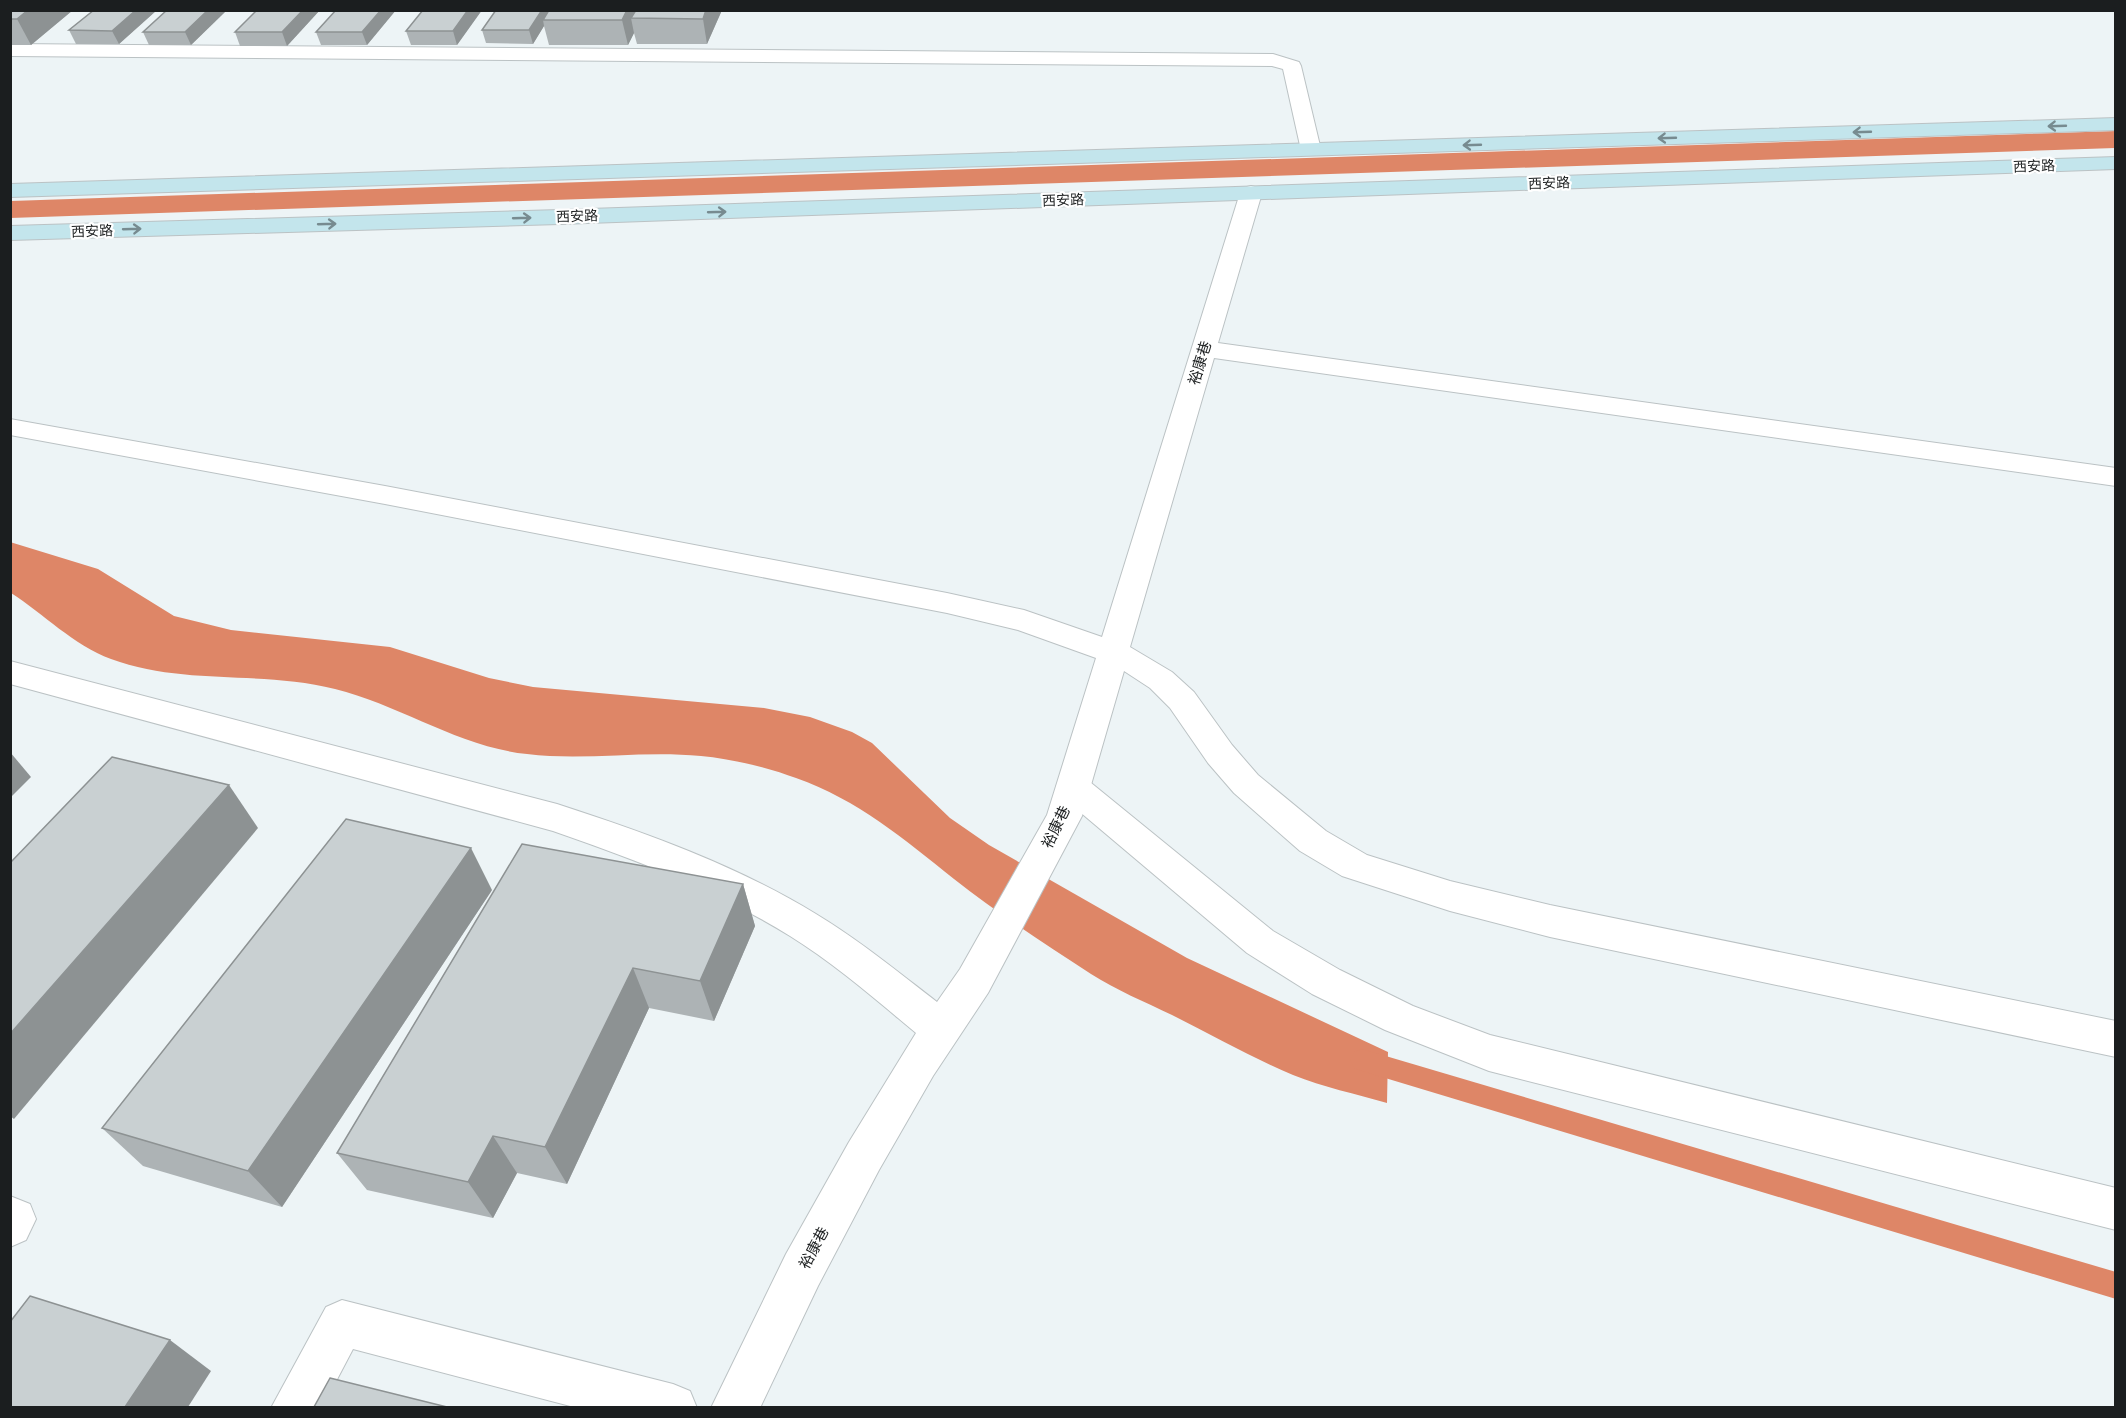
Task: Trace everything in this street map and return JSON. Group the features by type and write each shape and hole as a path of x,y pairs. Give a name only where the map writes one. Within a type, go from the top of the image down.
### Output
{"street":[{"path":"10,50 1273,60 1292,66 1311,150"},
{"path":"10,191 2115,124"},
{"name":"西安路","path":"10,233 2115,163"},
{"name":"裕康巷","path":"735,1407 802,1270 858,1166 940,1029 974,981 1068,802 1251,193"},
{"path":"1204,348 2115,477"},
{"path":"10,427 385,495 947,603 1024,621 1113,652 1161,680 1182,700 1220,754 1246,784 1313,841 1355,866 1450,896 1550,921 2115,1039"},
{"path":"10,672 557,818 645,847 730,885 802,925 872,973 940,1029"},
{"path":"1068,802 1260,942 1326,982 1399,1018 1489,1053 2115,1209"},
{"path":"10,1217 14,1219 10,1225"},
{"path":"295,1407 342,1323 673,1407"}],"shaded area":[{"path":"2116,131 2115,148 10,218 11,201"},
{"path":"10,542 98,569 174,616 231,630 390,647 489,678 533,687 764,708 810,717 852,732 872,743 950,818 989,845 1187,958 1388,1052 1387,1103 1293,1075 1110,985 970,892 880,822 819,787 761,767 713,757 679,754 549,756 502,750 454,735 383,705 335,689 279,680 166,672 111,659 71,638 11,593"}],"building":[{"path":"10,10 28,10 17,19 10,19"},
{"path":"94,10 136,10 112,31 69,30"},
{"path":"167,10 208,10 185,32 143,32"},
{"path":"257,10 303,10 282,32 235,32"},
{"path":"336,10 381,10 362,32 316,32"},
{"path":"423,10 468,10 453,31 406,31"},
{"path":"496,10 542,10 529,30 482,30"},
{"path":"549,10 627,10 622,20 543,20"},
{"path":"636,10 706,10 703,19 631,18"},
{"path":"112,757 229,785 10,1034 10,863"},
{"path":"346,819 471,848 248,1171 102,1128"},
{"path":"522,844 743,884 700,981 633,968 545,1147 493,1136 468,1182 337,1153"},
{"path":"30,1296 170,1340 125,1407 10,1407 10,1322"},
{"path":"330,1378 447,1407 314,1407"}],"waterway":[{"path":"1362,1060 2116,1286"}]}
